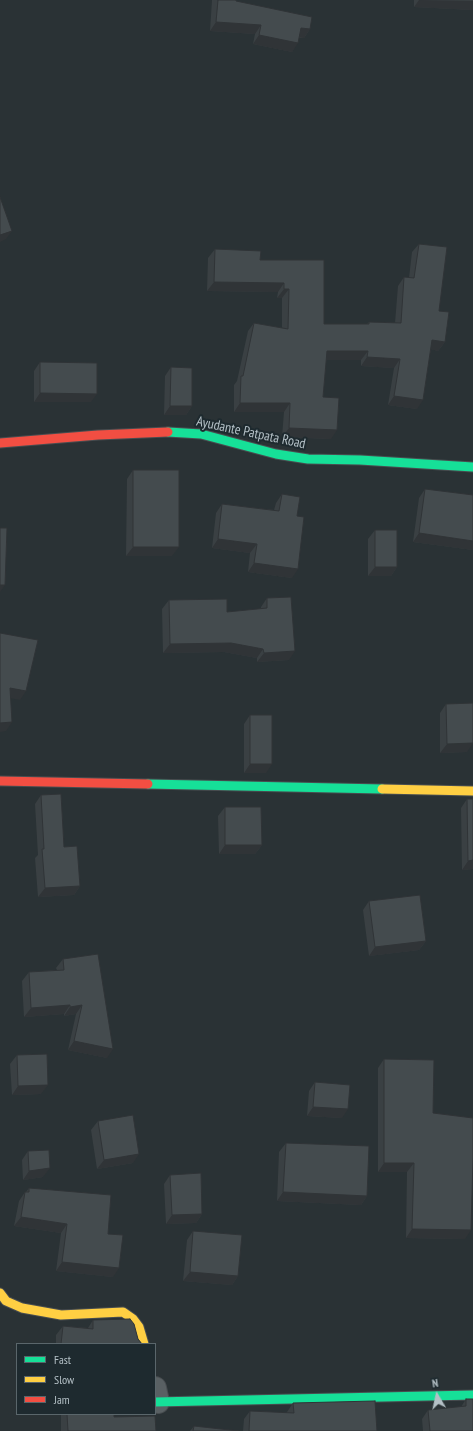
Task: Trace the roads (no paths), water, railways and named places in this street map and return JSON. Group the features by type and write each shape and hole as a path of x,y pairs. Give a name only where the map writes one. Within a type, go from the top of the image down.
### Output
{"street":[{"name":"Ayudante Patpata Road","path":"0,443 98,435 159,432 201,434 276,454 308,459 360,460 473,467"},
{"path":"0,781 473,791"},
{"path":"0,1293 6,1301 22,1308 61,1315 123,1312 133,1319 139,1327 144,1343"},
{"path":"156,1397 473,1395"}]}
